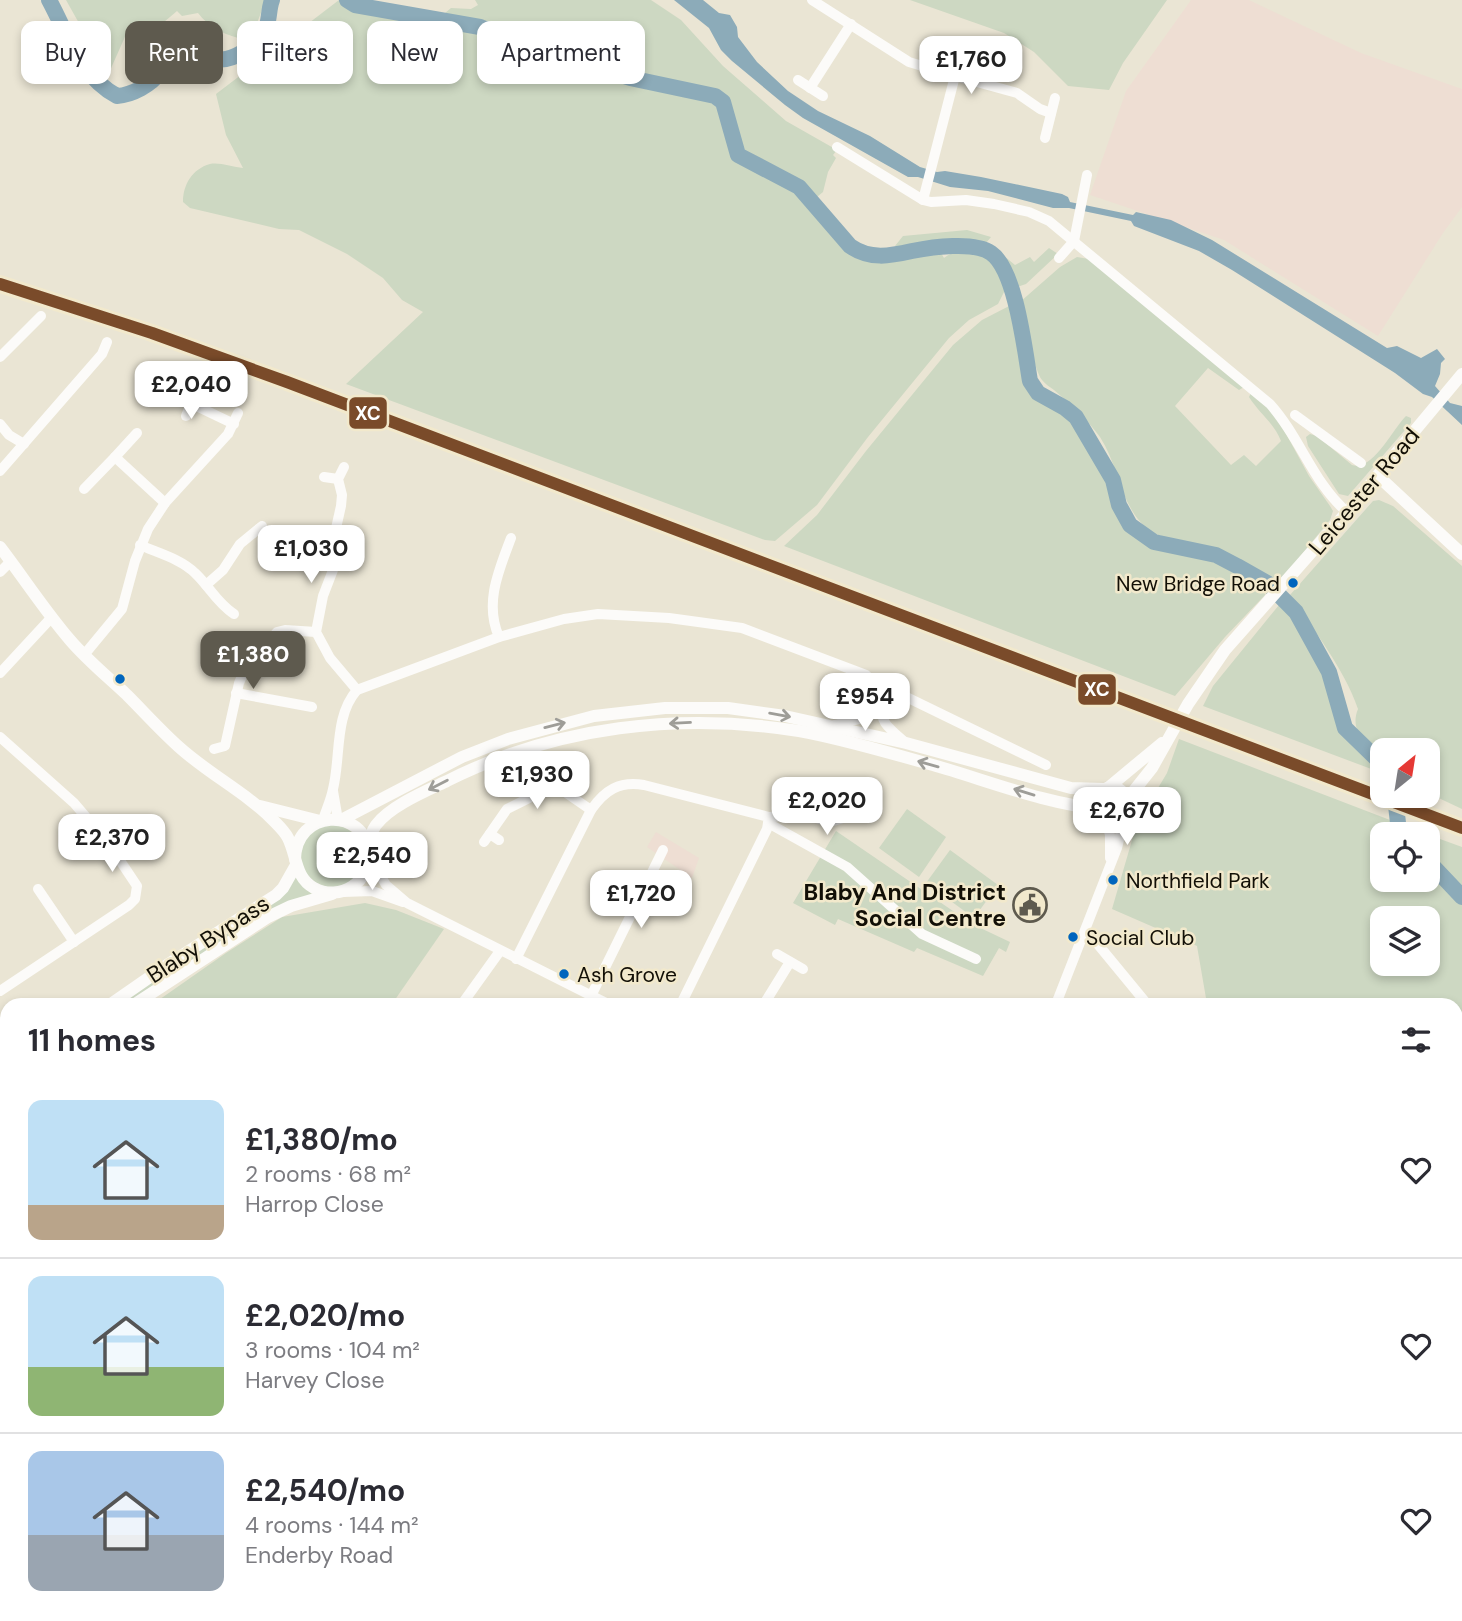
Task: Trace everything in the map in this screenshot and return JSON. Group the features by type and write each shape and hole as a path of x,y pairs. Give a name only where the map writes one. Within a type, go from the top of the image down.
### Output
{"main road":[{"name":"Leicester Road","path":"1125,803 1147,776 1188,704 1225,650 1378,476 1458,379"},
{"path":"1378,476 1462,554"},
{"path":"0,547 84,655 191,758 260,806 287,835 302,878 312,887 338,892 354,886 367,868 372,832 381,819 410,799 470,769 555,740 662,724 725,723 801,732 883,751 1041,797 1115,813 1125,803 1121,790 1071,788 834,725 728,708 665,708 594,716 538,730 485,748 401,787 340,820"},
{"name":"Leicester Road","path":"1106,788 1170,735"},
{"path":"1103,810 1098,801 1106,788"},
{"path":"260,806 321,821 340,820 351,824 361,833 369,853"},
{"path":"296,862 296,847 302,835 310,826 321,821"},
{"name":"Blaby Bypass","path":"120,998 276,895 283,888 296,862"},
{"name":"Blaby Bypass","path":"144,998 268,917 291,906 338,892"}],"street":[{"path":"812,0 909,62 1017,93 1040,109 1051,113"},
{"path":"810,88 851,24"},
{"path":"924,194 955,76"},
{"path":"798,80 823,96"},
{"path":"1045,138 1055,98"},
{"path":"837,147 924,194 931,202 966,200 1029,212 1049,221 1251,386 1282,417 1331,497 1347,512"},
{"path":"1059,258 1074,241 1087,175"},
{"path":"0,357 34,318"},
{"path":"0,471 105,357 107,342"},
{"path":"163,390 233,424"},
{"path":"186,416 191,404"},
{"path":"84,655 122,609 140,545 165,503 228,434 238,413"},
{"path":"1295,415 1348,458 1361,463"},
{"path":"0,424 9,435 23,444"},
{"path":"1292,433 1309,425"},
{"path":"84,489 137,433"},
{"path":"115,457 165,503"},
{"path":"344,467 338,479 342,495 332,546 333,570 323,596 316,632 330,658 357,690"},
{"path":"324,477 338,479"},
{"path":"206,585 223,570 240,544 262,526"},
{"path":"251,536 260,545"},
{"path":"499,637 493,615 492,596 511,538"},
{"path":"140,545 195,572 220,603 234,614"},
{"path":"0,572 11,561"},
{"path":"321,821 333,791 348,702 357,690 499,637 564,619 597,614 669,618 742,628 866,675 879,692 878,707 885,725 906,743"},
{"path":"0,673 52,617"},
{"path":"214,749 228,749 236,693 246,667 278,632 316,632"},
{"path":"879,692 894,691 1046,765"},
{"path":"236,693 312,707"},
{"path":"834,725 868,717 878,707"},
{"path":"0,737 85,815 110,844 137,887 135,899 129,905 2,986"},
{"path":"999,758 1005,746"},
{"path":"537,771 591,810"},
{"path":"491,838 508,809 529,798 546,779"},
{"path":"516,959 591,810 602,794 614,787 636,783 768,820 846,867 922,934 976,959"},
{"path":"333,791 340,820"},
{"path":"768,820 806,815 830,822 846,817 855,810 860,800"},
{"path":"1058,998 1120,840 1125,803"},
{"path":"1103,810 1111,842 1109,866"},
{"path":"684,998 767,830 768,820"},
{"path":"591,996 663,850"},
{"path":"369,853 386,885 407,903"},
{"path":"38,889 74,942"},
{"path":"338,892 372,891 407,903 595,998"},
{"path":"1085,933 1091,936 1116,964 1142,998"},
{"path":"466,998 500,951"},
{"path":"776,954 803,969"},
{"path":"768,998 790,962"}],"shaded area":[{"path":"1191,0 1249,0 1361,53 1462,89 1462,207 1378,336 1224,240 1090,195 1126,91"},
{"path":"656,832 699,858 692,878 647,847"}],"green space":[{"path":"66,0 266,0 258,21 237,21 237,38 223,32 223,21 205,21 198,13 182,16 177,11 165,21 125,21 125,37 111,68 111,21 78,21"},
{"path":"339,0 354,8 422,21 367,21 367,84 463,84 463,21 435,21 451,8 471,9 478,5 475,0 651,0 681,20 723,66 786,121 837,150 833,155 836,158 828,172 823,192 806,206 811,212 817,212 844,248 860,257 885,261 928,251 940,251 944,258 954,252 974,251 983,255 997,270 1005,290 998,304 969,320 949,338 868,437 817,505 775,541 765,540 346,384 423,312 402,300 383,278 347,254 299,230 279,229 190,208 183,202 190,178 204,166 218,164 243,168 226,135 216,94 237,78 237,84 353,84 353,21 312,21"},
{"path":"910,0 1167,0 1123,63 1109,90 1068,86 1034,52 1004,33"},
{"path":"967,230 991,237 986,243 923,243 899,250 895,246 903,236"},
{"path":"992,246 1015,265 1030,257 1034,262 1049,248 1058,254 1026,284 1017,287 1007,265"},
{"path":"1077,257 1089,259 1244,387 1239,390 1208,368 1175,406 1231,465 1244,455 1256,466 1281,441 1249,397 1251,393 1278,419 1309,476 1333,511 1330,520 1284,576 1275,582 1228,556 1155,534 1143,525 1128,503 1100,437 1078,412 1042,380 1028,342 1020,302 1060,267"},
{"path":"1013,304 1017,337 1028,384 1045,402 1076,420 1109,478 1120,514 1132,530 1152,545 1217,558 1267,585 1265,595 1175,696 784,546 817,515 953,345 982,320"},
{"path":"1406,416 1411,418 1411,423 1348,496 1339,494 1308,446 1306,437 1310,434 1317,436 1352,465 1360,465 1382,448"},
{"path":"1379,500 1393,506 1462,566 1462,809 1440,799 1440,738 1370,738 1370,746 1361,736 1356,724 1358,709 1345,679 1290,595 1373,501"},
{"path":"1282,604 1290,610 1334,684 1344,733 1370,756 1370,769 1203,706 1213,686"},
{"path":"1179,739 1390,820 1391,822 1370,822 1370,892 1440,892 1440,875 1450,883 1462,905 1462,998 1206,998 1197,946 1112,909 1137,823 1167,773"},
{"path":"907,809 946,837 919,877 879,848"},
{"path":"332,825 354,834 363,856 354,878 332,887 310,878 301,856 310,834"},
{"path":"836,831 972,924 1010,942 1006,952 999,948 983,976 917,948 914,952 838,919 835,925 793,903"},
{"path":"1440,839 1462,847 1462,886 1440,864"},
{"path":"950,850 998,885 974,918 926,883"},
{"path":"296,876 313,895 138,998 127,998"},
{"path":"365,903 396,910 444,929 396,998 162,998 282,917"}],"water":[{"path":"674,0 703,0 719,13 730,15 737,27 738,37 757,62 788,91 818,111 870,136 920,167 1062,194 1068,197 1070,202 1171,220 1212,240 1387,348 1397,346 1421,358 1437,349 1445,359 1441,363 1435,386 1450,403 1462,406 1462,425 1432,397 1423,394 1395,373 1199,251 1134,226 1131,221 1069,208 1053,208 988,191 950,187 918,177 908,177 803,118 785,105 732,61 721,50 709,28"}],"waterway":[{"path":"49,0 84,66 104,88 117,96 141,89 152,81 160,72 175,38 185,30 217,59 230,58 243,52 264,33 272,0"},
{"path":"347,0 355,5 480,27 575,66 599,68 630,78 715,96 723,102 738,155 799,187 850,246 865,253 888,255 953,246 974,247 991,253 1000,262 1013,293 1030,381 1038,393 1076,417 1113,480 1119,505 1130,525 1154,542 1216,555 1267,583 1296,612 1329,672 1345,728 1370,752"},
{"path":"1396,808 1398,822"},
{"path":"1440,874 1462,897"}],"transit line":[{"name":"XC","path":"0,284 152,333 287,382 1462,828"}],"place":[{"name":"New Bridge Road","path":"1293,583"},
{"name":"Northfield Park","path":"1113,880"},
{"name":"Blaby And District Social Centre","path":"1030,905"},
{"name":"Social Club","path":"1073,937"},
{"name":"Ash Grove","path":"564,974"}]}
